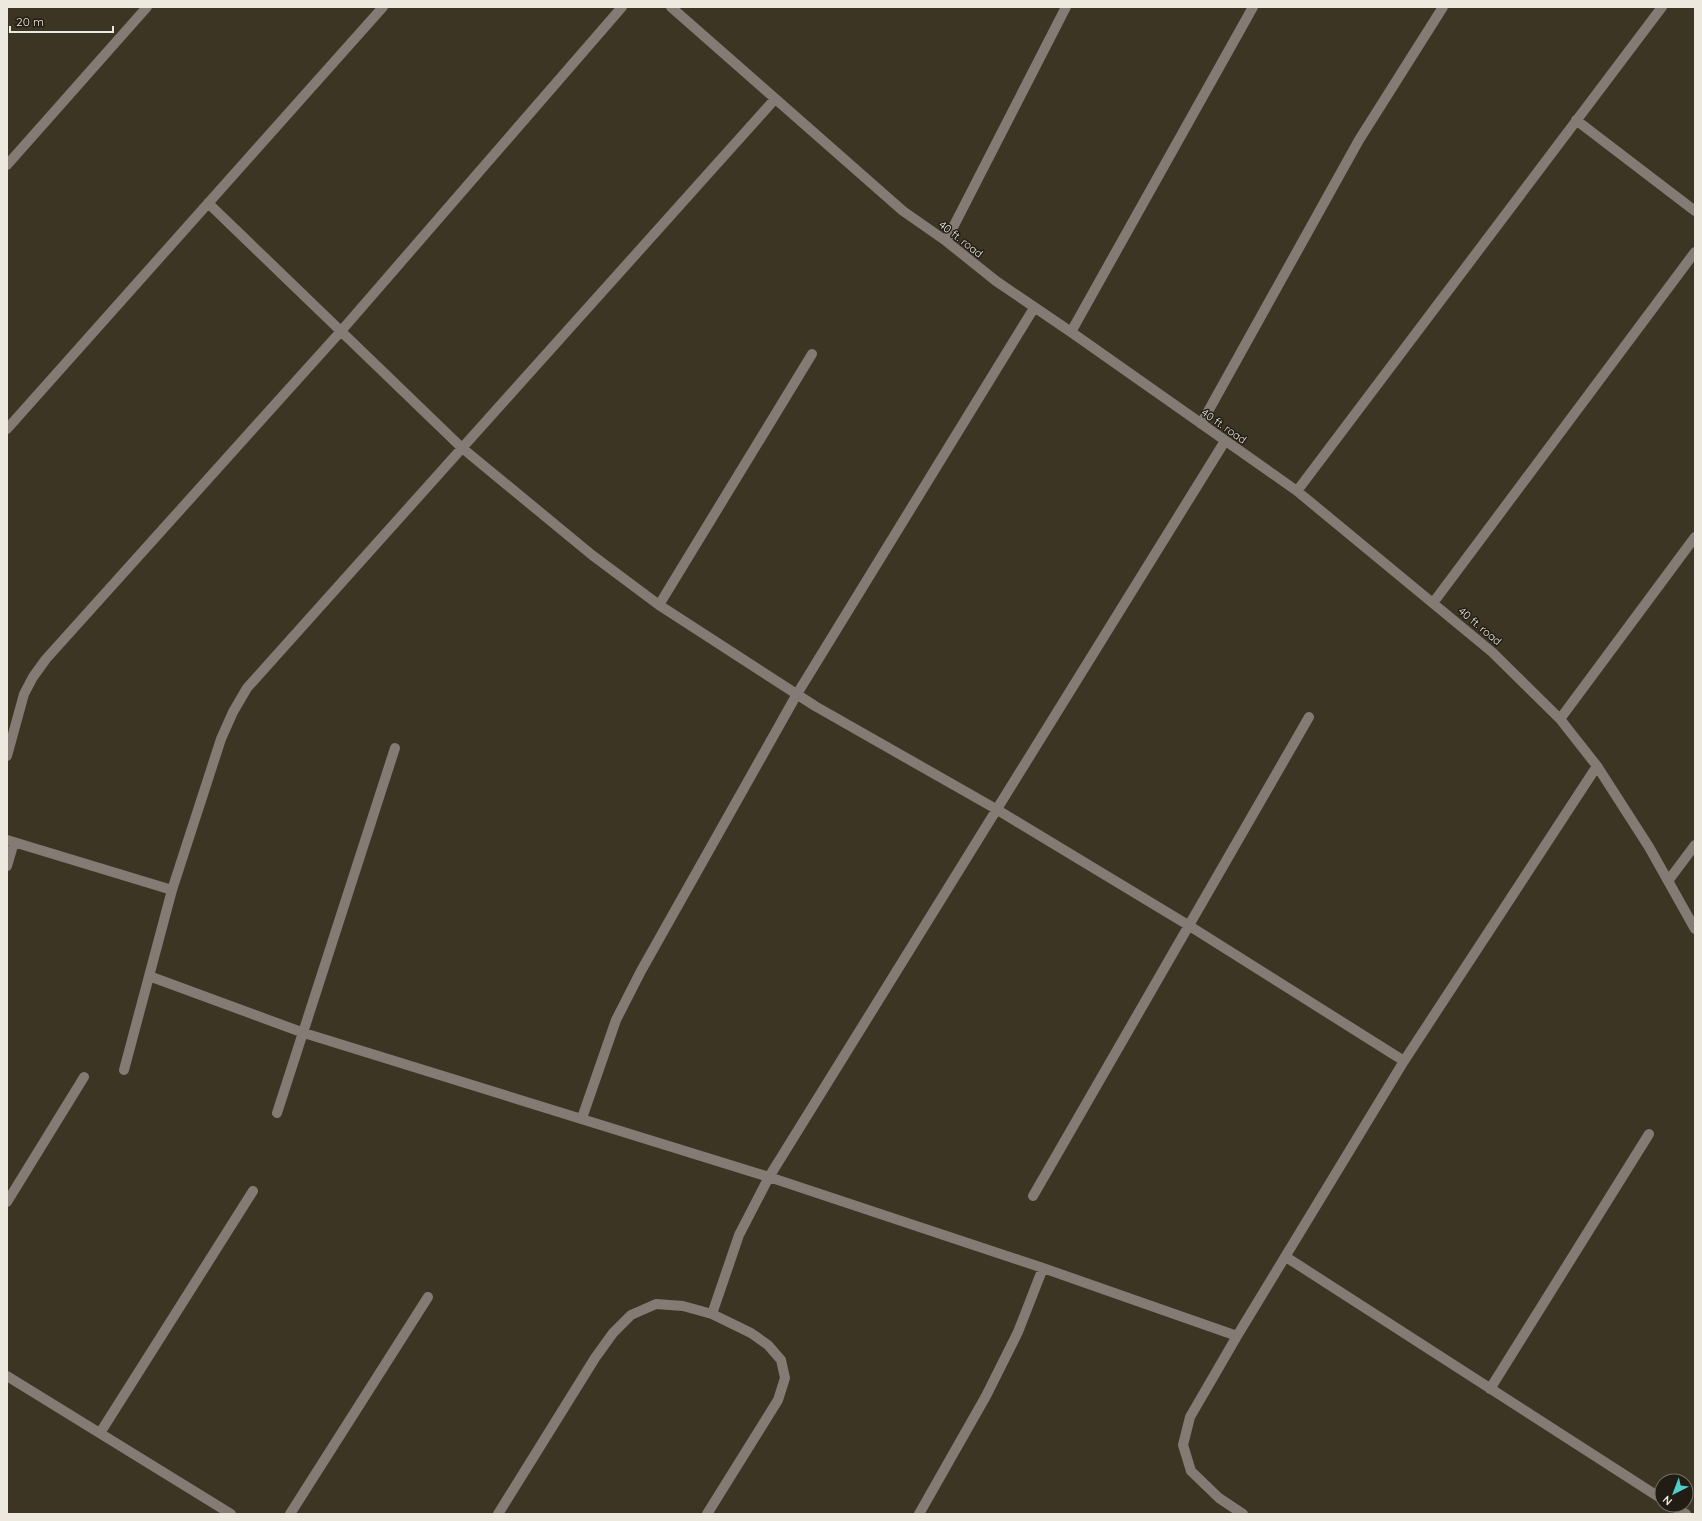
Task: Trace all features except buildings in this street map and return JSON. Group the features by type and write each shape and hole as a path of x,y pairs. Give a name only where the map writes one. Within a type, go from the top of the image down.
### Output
{"street":[{"path":"7,165 147,7"},
{"path":"7,429 383,7"},
{"path":"7,756 24,694 46,658 342,330 622,7"},
{"name":"40 ft. road","path":"672,7 903,211 946,241 996,281 1071,332 1297,492 1492,652 1560,719 1598,766 1649,847 1695,929"},
{"path":"946,241 1066,7"},
{"path":"1071,332 1253,7"},
{"path":"1201,424 1359,140 1443,7"},
{"path":"1297,492 1662,7"},
{"path":"124,1070 172,890 221,739 233,712 247,688 461,447 775,99"},
{"path":"1576,120 1695,211"},
{"path":"208,203 342,330 461,447 592,555 659,605 797,694 996,809 1188,925 1404,1061"},
{"path":"1433,603 1695,252"},
{"path":"582,1118 620,1013 641,971 797,694 1034,308"},
{"path":"659,605 812,354"},
{"path":"712,1314 738,1235 769,1177 1225,441"},
{"path":"1560,719 1695,537"},
{"path":"1033,1196 1309,717"},
{"path":"277,1113 395,748"},
{"path":"1243,1514 1219,1498 1191,1471 1183,1445 1190,1417 1237,1336 1286,1258 1404,1061 1598,766"},
{"path":"7,866 11,841 172,890"},
{"path":"1668,881 1695,845"},
{"path":"149,976 304,1033 769,1177 1043,1268 1237,1336"},
{"path":"7,1202 84,1077"},
{"path":"1490,1389 1649,1134"},
{"path":"100,1434 253,1191"},
{"path":"1286,1258 1654,1494"},
{"path":"919,1514 990,1389 1018,1332 1043,1268"},
{"path":"290,1514 428,1297"},
{"path":"498,1514 595,1358 613,1333 631,1315 656,1304 683,1306 712,1314 751,1333 768,1345 781,1360 785,1378 778,1400 707,1514"},
{"path":"7,1376 231,1514"}]}
